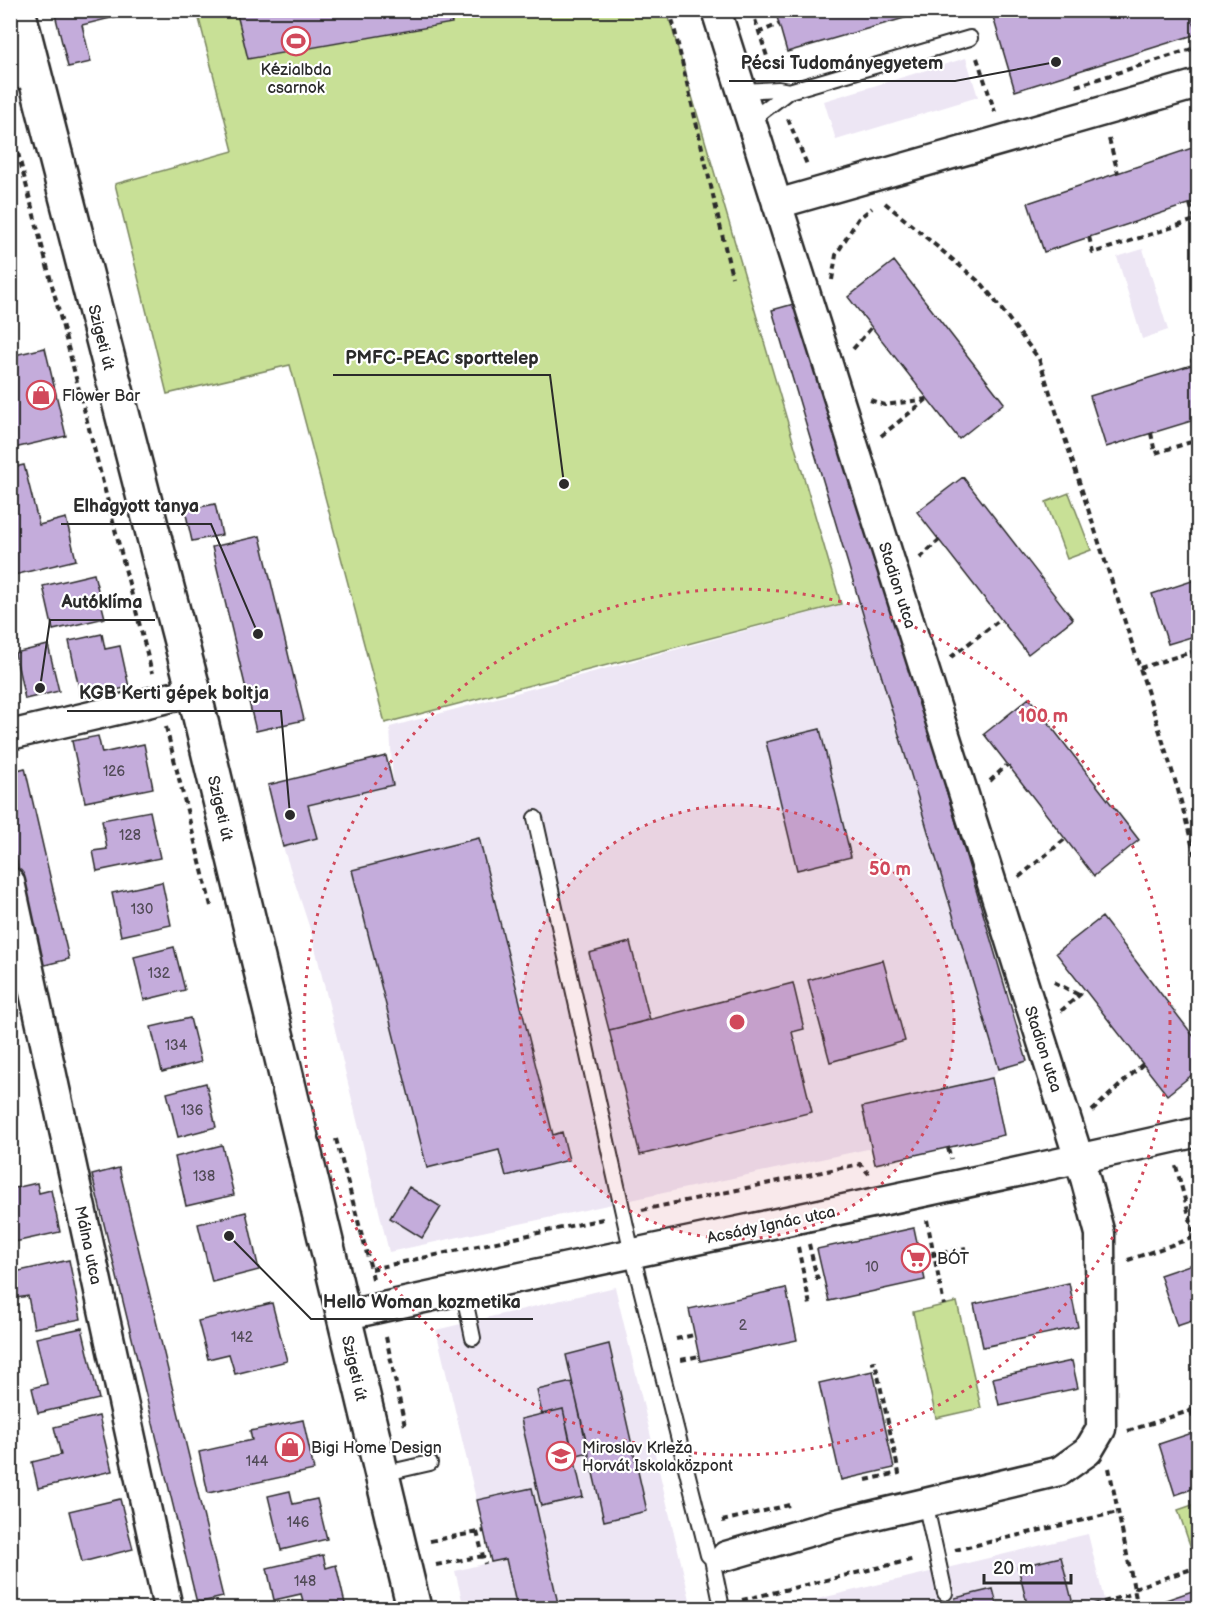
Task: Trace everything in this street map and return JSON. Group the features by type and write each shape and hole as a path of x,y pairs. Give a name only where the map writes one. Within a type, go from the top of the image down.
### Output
{"street":[{"name":"Szigeti út","path":"18,10 23,80 194,692 414,1608"},
{"name":"Stadion utca","path":"716,10 1079,1160 1100,1234 1102,1434"},
{"path":"777,204 1198,84"},
{"path":"10,735 194,692"},
{"name":"Málna utca","path":"10,882 168,1608"},
{"name":"Acsády Ignác utca","path":"343,1316 632,1252 1079,1160 1198,1132"},
{"path":"719,1557 832,1525 1060,1471 1088,1450 1102,1434"}],"lane":[{"path":"742,91 783,93 970,38"},
{"path":"751,120 783,93"},
{"path":"535,818 632,1252 708,1555 719,1557 722,1608"},
{"path":"463,1290 473,1338"},
{"path":"381,1475 430,1463"},
{"path":"925,1502 945,1593"}],"path":[{"path":"670,10 732,277"},
{"path":"752,10 758,33 783,93 807,165 810,170 814,170"},
{"path":"1195,10 1198,23"},
{"path":"758,33 779,24"},
{"path":"970,38 994,113 1004,110"},
{"path":"1104,77 1198,47"},
{"path":"10,122 211,907"},
{"path":"1108,137 1118,173"},
{"path":"882,200 984,285 1039,359 1178,789 1198,867"},
{"path":"1089,237 1094,253 1197,220 1190,204"},
{"path":"829,271 832,281 836,255 858,219 874,205 863,206"},
{"path":"854,349 872,327"},
{"path":"1194,364 1192,360 1198,358"},
{"path":"869,399 885,405 927,399 880,437"},
{"path":"1151,433 1155,453 1198,440"},
{"path":"919,558 939,540"},
{"path":"950,657 1001,619"},
{"path":"1140,668 1198,651"},
{"path":"988,782 1007,765"},
{"path":"1018,877 1065,839"},
{"path":"1050,980 1079,995"},
{"path":"1060,1012 1085,990"},
{"path":"1091,1112 1143,1064"},
{"path":"379,1307 371,1269 860,1164 874,1178"},
{"path":"1165,1166 1176,1164 1197,1237 1198,1249"},
{"path":"925,1211 944,1305"},
{"path":"1126,1252 1125,1260 1197,1237"},
{"path":"796,1238 810,1305"},
{"path":"921,1257 966,1248"},
{"path":"813,1262 817,1278 823,1276"},
{"path":"672,1340 694,1335"},
{"path":"677,1361 699,1356"},
{"path":"866,1477 867,1486 900,1478 875,1362 871,1363"},
{"path":"1138,1608 1102,1434 1198,1408"},
{"path":"1191,1411 1198,1431"},
{"path":"718,1521 802,1502"},
{"path":"430,1541 484,1531"},
{"path":"477,1532 485,1564"},
{"path":"435,1565 483,1556"},
{"path":"1134,1588 1198,1567"},
{"path":"1083,1608 1135,1593"}],"shaded area":[{"path":"966,58 978,97 836,140 824,101"},
{"path":"1143,249 1168,330 1142,339 1117,257"},
{"path":"859,600 999,1069 992,1078 862,1107 872,1148 389,1252 312,935 283,847 317,838 308,805 393,785 390,727"},
{"name":"Miroslav Krleža Horvát Iskolaközpont","path":"615,1287 692,1608 464,1608 455,1571 491,1562 436,1330"},
{"path":"1088,1534 1106,1608 780,1608"}],"green space":[{"path":"197,11 667,11 841,604 385,723 290,365 167,394 115,184 233,151"},
{"path":"1069,493 1091,550 1067,559 1046,502"},
{"path":"957,1302 981,1408 936,1418 913,1312"},
{"path":"1198,1503 1198,1551 1193,1554 1178,1510"}],"building":[{"path":"54,10 135,10 135,12 82,25 91,62 68,67"},
{"name":"Kézialbda csarnok","path":"236,10 449,10 452,23 248,59"},
{"path":"775,10 932,10 787,52"},
{"path":"991,10 1190,10 1197,34 1015,91"},
{"path":"1198,146 1198,201 1044,252 1028,203"},
{"path":"894,261 1004,403 959,439 848,297"},
{"path":"801,302 1027,1061 999,1069 772,310"},
{"path":"45,348 66,436 10,449 10,356"},
{"path":"1198,363 1198,419 1106,447 1090,396"},
{"path":"24,465 39,525 66,518 76,560 10,576 10,468"},
{"path":"963,477 1073,619 1028,654 917,512"},
{"path":"215,504 222,535 192,541 185,510"},
{"path":"260,536 304,720 256,731 212,547"},
{"path":"94,574 105,618 53,630 43,586"},
{"path":"1198,579 1198,635 1168,644 1152,594"},
{"path":"102,634 105,649 120,646 129,687 81,698 69,641"},
{"path":"48,645 59,691 25,699 15,653"},
{"path":"1029,698 1139,840 1094,876 984,734"},
{"path":"820,729 851,857 797,870 766,742"},
{"path":"98,736 102,753 144,744 153,788 85,802 72,741"},
{"path":"386,756 393,785 308,805 317,838 283,847 268,785"},
{"path":"25,768 69,959 41,966 10,833 10,772"},
{"path":"150,811 160,858 97,871 93,851 107,849 102,820"},
{"path":"479,838 553,1135 562,1132 569,1160 506,1176 499,1150 427,1168 352,870"},
{"path":"162,882 171,925 121,936 112,893"},
{"path":"1102,917 1198,1042 1198,1070 1167,1095 1056,953"},
{"path":"630,942 650,1020 609,1030 589,953"},
{"path":"174,947 185,990 144,1000 134,957"},
{"path":"883,960 905,1041 830,1062 808,980"},
{"path":"793,983 804,1029 792,1032 812,1112 640,1155 609,1030"},
{"path":"190,1018 201,1062 162,1072 151,1027"},
{"path":"992,1078 1004,1135 875,1164 862,1107"},
{"path":"206,1083 216,1127 178,1137 167,1093"},
{"path":"222,1145 234,1195 186,1206 175,1157"},
{"path":"119,1168 223,1597 197,1603 92,1175"},
{"path":"37,1183 39,1193 51,1190 60,1232 10,1243 10,1189"},
{"path":"409,1187 441,1207 422,1238 390,1218"},
{"path":"246,1212 259,1270 212,1282 198,1224"},
{"path":"914,1228 925,1280 829,1301 817,1249"},
{"path":"69,1260 81,1319 34,1328 28,1296 10,1299 10,1273"},
{"path":"1198,1262 1198,1319 1177,1326 1160,1275"},
{"path":"1069,1283 1078,1327 983,1347 974,1304"},
{"path":"786,1288 797,1340 700,1361 689,1309"},
{"path":"272,1303 287,1361 235,1374 229,1354 208,1359 198,1321"},
{"path":"82,1328 99,1399 38,1413 32,1388 47,1384 36,1338"},
{"path":"609,1344 647,1511 604,1521 566,1355"},
{"path":"1072,1361 1078,1388 999,1405 993,1378"},
{"path":"873,1371 894,1468 841,1480 819,1383"},
{"path":"572,1382 589,1452 573,1456 563,1409 542,1414 537,1390"},
{"path":"563,1409 583,1497 541,1506 521,1419"},
{"path":"99,1416 112,1471 38,1488 32,1462 61,1455 54,1427"},
{"path":"303,1420 314,1470 208,1493 199,1452 252,1440 250,1431"},
{"path":"1198,1431 1198,1487 1175,1495 1159,1444"},
{"path":"532,1488 559,1608 517,1608 506,1559 491,1562 477,1500"},
{"path":"290,1491 293,1504 317,1499 327,1539 281,1550 268,1496"},
{"path":"120,1499 133,1549 82,1562 69,1511"},
{"path":"323,1555 326,1568 336,1565 346,1608 305,1608 301,1594 274,1600 267,1568"},
{"path":"1061,1557 1074,1608 1028,1608 1018,1567"},
{"path":"993,1589 998,1608 957,1608 955,1598"},
{"path":"1198,1589 1198,1608 1166,1608 1163,1601"}],"place":[{"name":"Kézialbda csarnok","path":"296,41"},
{"name":"Pécsi Tudományegyetem","path":"1056,62"},
{"name":"Flower Bar","path":"41,395"},
{"name":"PMFC-PEAC sporttelep","path":"564,484"},
{"name":"Elhagyott tanya","path":"258,634"},
{"name":"Autóklíma","path":"40,688"},
{"name":"KGB Kerti gépek boltja","path":"290,815"},
{"name":"Hello Woman kozmetika","path":"229,1236"},
{"name":"BÓT","path":"916,1258"},
{"name":"Bigi Home Design","path":"290,1447"},
{"name":"Miroslav Krleža Horvát Iskolaközpont","path":"561,1456"}]}
